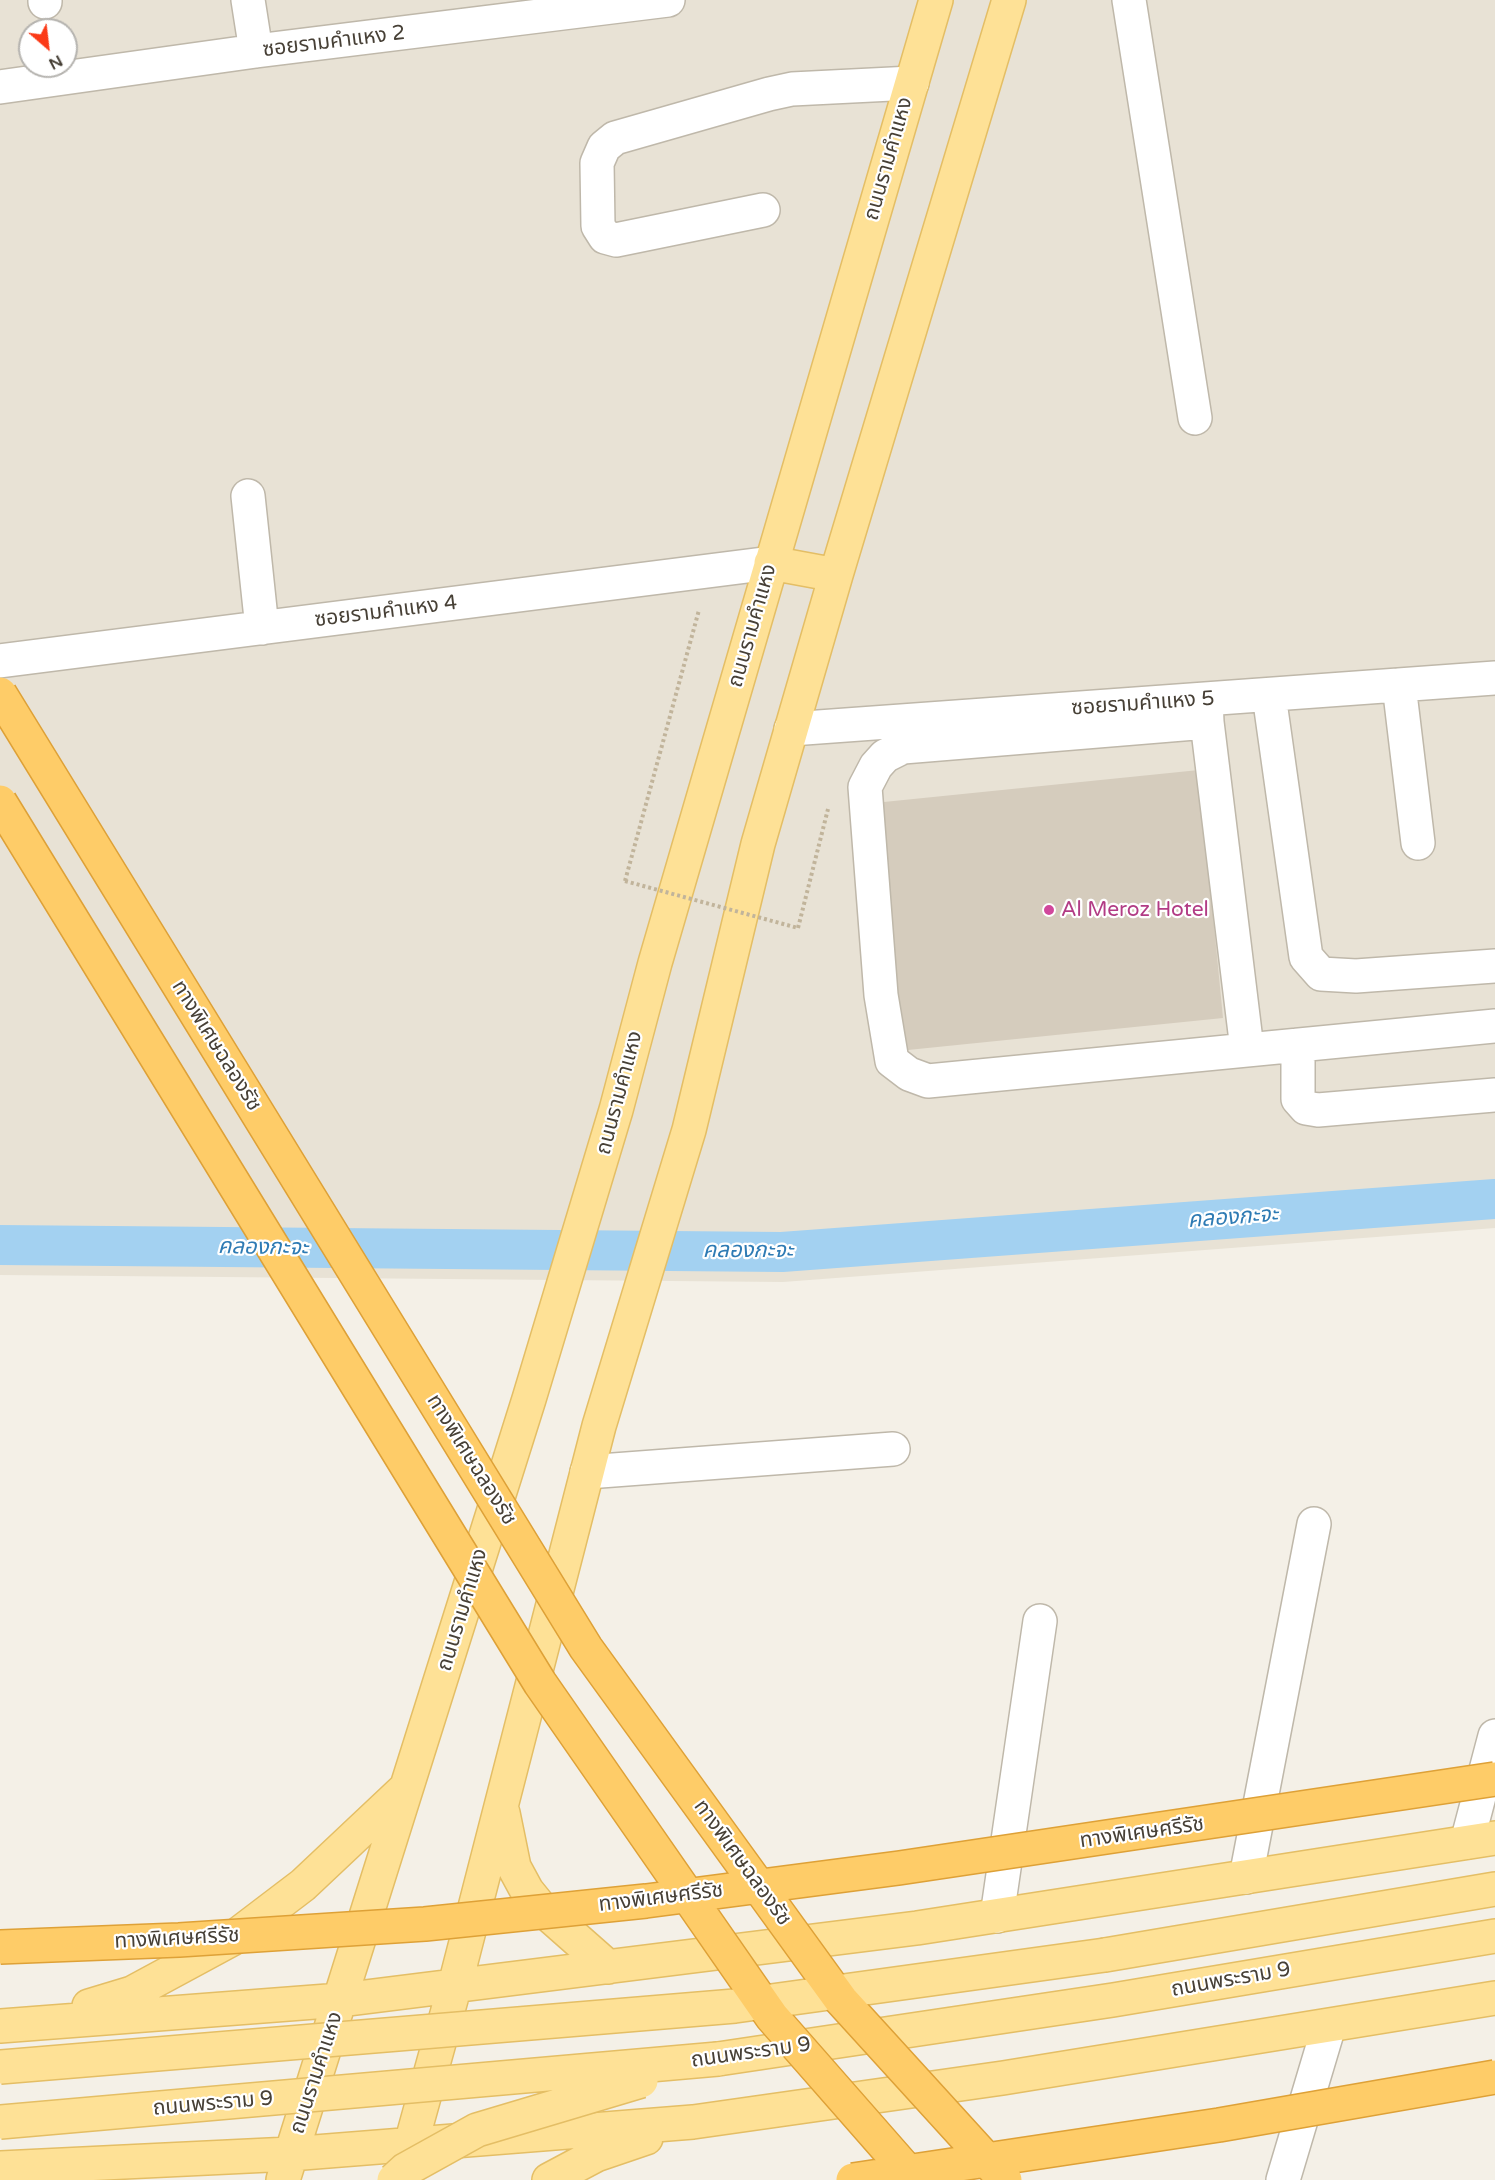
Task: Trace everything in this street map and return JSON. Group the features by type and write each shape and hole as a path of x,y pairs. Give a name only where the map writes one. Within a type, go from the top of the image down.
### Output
{"highway":[{"name":"ทางพิเศษฉลองรัช","path":"0,694 586,1648 841,2000 1005,2180"},
{"path":"0,802 540,1683 772,2017 915,2180"},
{"name":"ทางพิเศษศรีรัช","path":"0,1947 179,1940 425,1924 646,1901 922,1865 1495,1779"},
{"path":"853,2180 1219,2125 1495,2077"}],"main road":[{"name":"ถนนรามคำแหง","path":"286,2167 341,2000 529,1399 616,1110 655,963 936,0"},
{"path":"401,2180 455,1986 599,1426 689,1130 758,844 1008,0"},
{"path":"771,563 836,575"},
{"path":"12,2026 132,1993 232,1939 303,1885 407,1787"},
{"path":"502,1805 514,1867 526,1891 540,1907 608,1967"},
{"path":"12,2026 341,2000 608,1967 997,1916 1481,1840"},
{"path":"0,2067 735,2007 1105,1955 1495,1890"},
{"name":"ถนนพระราม 9","path":"0,2122 717,2059 1113,2000 1495,1936"},
{"path":"0,2168 286,2167 410,2144 693,2122 1003,2078 1495,1998"},
{"path":"394,2180 405,2170 477,2130 717,2059"},
{"path":"549,2180 596,2155 693,2122"},
{"path":"0,2168 28,2180"}],"street":[{"path":"248,0 256,51"},
{"name":"ซอยรามคำแหง 2","path":"0,87 256,51 668,0"},
{"path":"1129,0 1195,418"},
{"path":"763,210 616,240 605,237 598,226 597,163 604,147 615,138 769,94 792,89 912,83"},
{"path":"248,496 262,628"},
{"name":"ซอยรามคำแหง 4","path":"0,662 771,563"},
{"name":"ซอยรามคำแหง 5","path":"791,729 1206,711 1269,695 1495,678"},
{"path":"1399,686 1418,843"},
{"path":"1269,695 1306,957 1321,974 1356,976 1495,966"},
{"path":"1247,1049 1206,711 903,747 885,756 869,776 865,787 881,995 892,1061 909,1074 928,1081 1495,1026"},
{"path":"1298,1045 1298,1100 1306,1108 1318,1110 1495,1095"},
{"path":"587,1472 893,1449"},
{"path":"1246,1877 1314,1524"},
{"path":"997,1916 1040,1621"},
{"path":"1481,1840 1495,1736"},
{"path":"1282,2180 1329,2026"}],"path":[{"path":"710,571 625,881 798,928 807,885"}],"shaded area":[{"path":"0,0 1495,0 1495,1228 783,1282 0,1275"}],"building":[{"name":"Al Meroz Hotel","path":"1199,770 1223,1018 898,1051 874,803"}],"waterway":[{"name":"คลองกะจะ","path":"0,1245 782,1252 1495,1199"}],"place":[{"name":"Al Meroz Hotel","path":"1049,910"}]}
